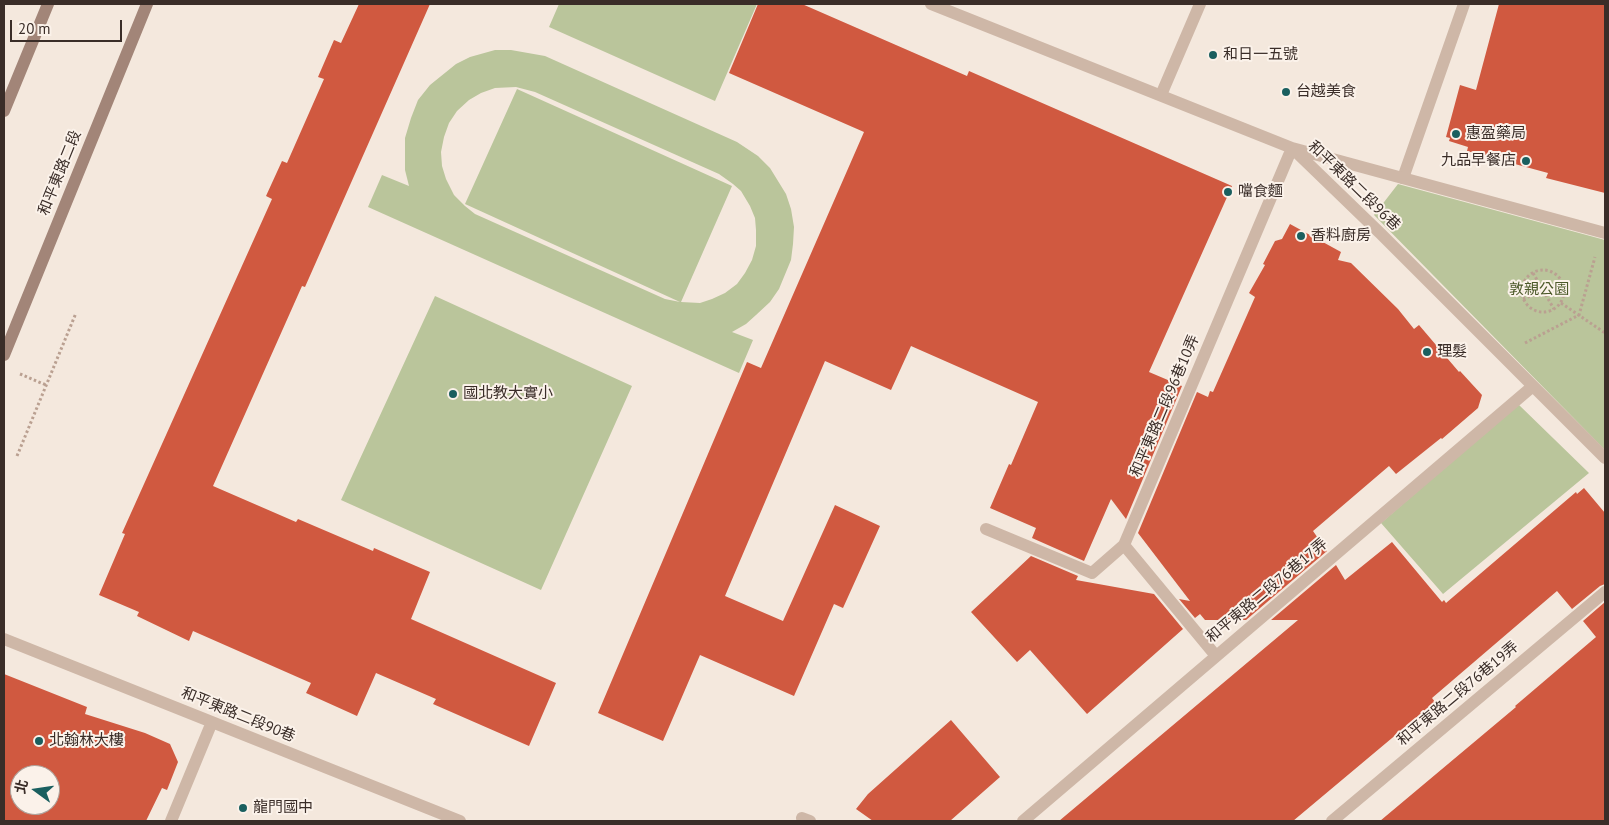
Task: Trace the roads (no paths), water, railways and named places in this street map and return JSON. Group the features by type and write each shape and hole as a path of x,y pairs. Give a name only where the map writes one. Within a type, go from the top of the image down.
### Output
{"main road":[{"path":"4,111 48,4"},
{"name":"和平東路二段","path":"4,355 8,331 147,4"}],"street":[{"name":"和平東路二段96巷","path":"931,4 957,9 1292,148 1381,234 1605,458"},
{"path":"1161,95 1200,4"},
{"path":"1403,178 1464,4"},
{"path":"1292,148 1605,233"},
{"name":"和平東路二段96巷10弄","path":"1124,545 1292,148"},
{"name":"和平東路二段76巷17弄","path":"1023,821 1533,386"},
{"path":"986,529 1092,573 1124,545 1216,656"},
{"name":"和平東路二段76巷19弄","path":"1332,821 1605,592"},
{"name":"和平東路二段90巷","path":"4,638 460,821"},
{"path":"171,821 212,722"}],"place":[{"name":"和日一五號","path":"1213,55"},
{"name":"台越美食","path":"1286,92"},
{"name":"惠盈藥局","path":"1456,134"},
{"name":"九品早餐店","path":"1526,161"},
{"name":"噹食麵","path":"1228,192"},
{"name":"香料廚房","path":"1301,236"},
{"name":"理髮","path":"1427,352"},
{"name":"國北教大實小","path":"453,394"},
{"name":"北翰林大樓","path":"39,741"},
{"name":"龍門國中","path":"243,808"}],"park label":[{"name":"敦親公園","path":"1539,290"}]}
